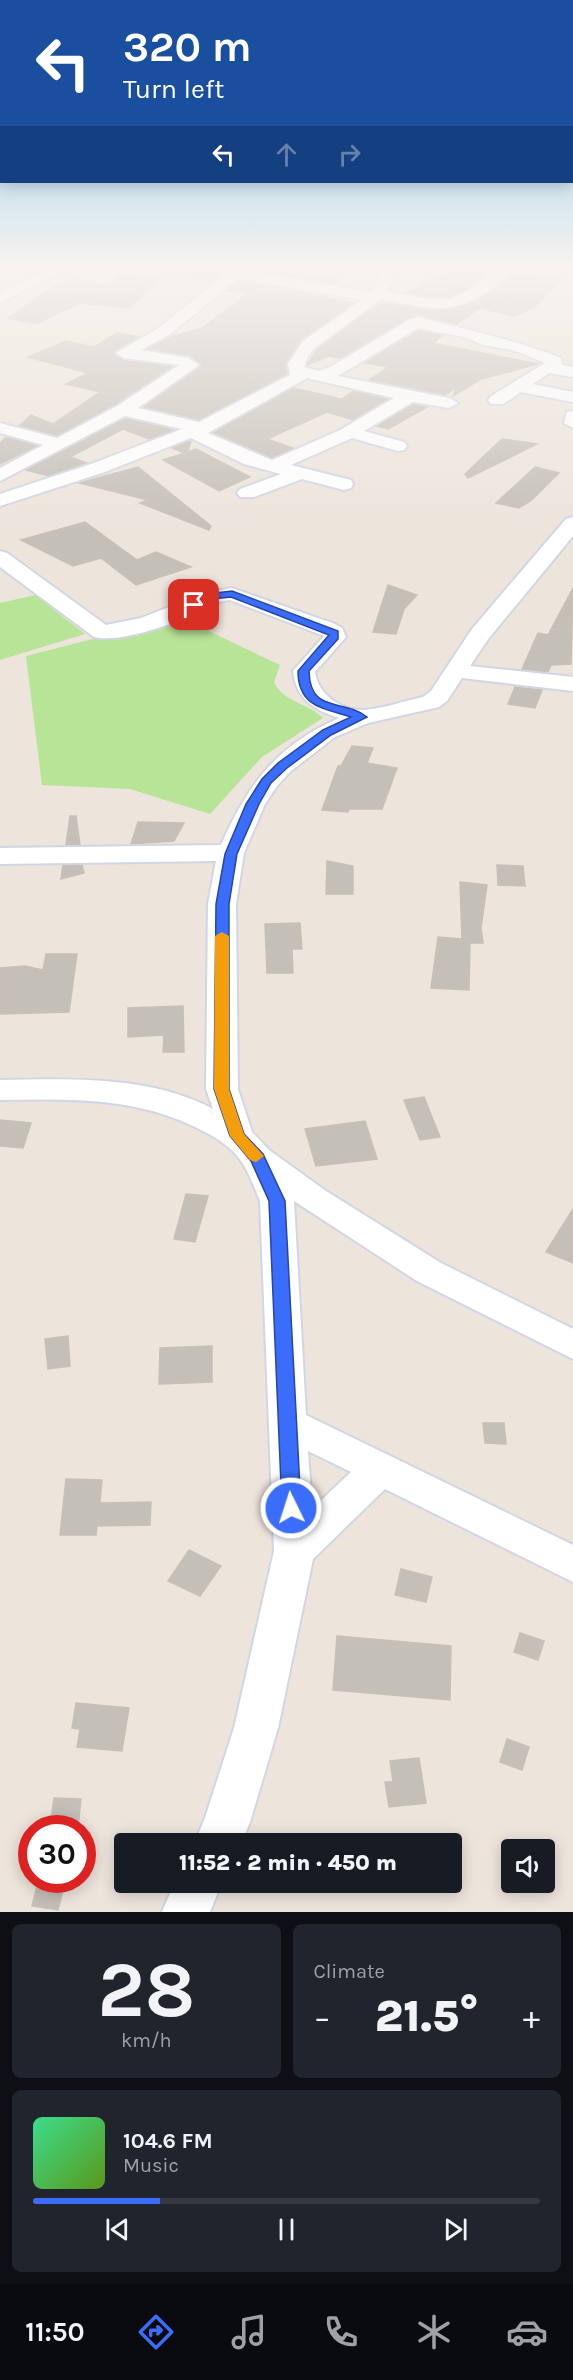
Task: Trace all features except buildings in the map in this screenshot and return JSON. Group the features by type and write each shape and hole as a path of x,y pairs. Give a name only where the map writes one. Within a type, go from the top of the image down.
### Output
{"street":[{"path":"0,475 123,410 191,365 125,353"},
{"path":"0,500 98,468 201,428 299,377 296,364 302,353"},
{"path":"320,376 336,371 365,353"},
{"path":"497,400 555,361 535,353"},
{"path":"546,368 573,372"},
{"path":"297,370 449,403"},
{"path":"517,386 573,397"},
{"path":"273,466 350,432 410,396"},
{"path":"573,403 573,410"},
{"path":"123,410 201,428"},
{"path":"573,416 573,423"},
{"path":"0,428 59,444"},
{"path":"201,428 198,435 204,439 251,460 344,484"},
{"path":"350,432 398,446"},
{"path":"247,493 300,473"},
{"path":"248,1147 222,1089 222,904 231,854 252,804 267,781 282,766 327,732 361,717 431,702 439,696 480,634 573,524"},
{"path":"0,557 102,632 177,613 210,596 220,594 232,594 327,629 334,633 335,637 304,671 304,683 317,703 361,717"},
{"path":"456,671 573,684"},
{"path":"0,856 231,854"},
{"path":"0,1090 87,1089 147,1098 191,1111 248,1147 296,1200 429,1272 573,1345"},
{"path":"173,1106 222,1089"},
{"path":"222,1833 256,1728 294,1551 286,1422 296,1200"},
{"path":"286,1422 573,1564"},
{"path":"294,1551 380,1469"},
{"path":"186,1912 194,1893"}],"green space":[{"path":"35,595 85,634 0,660 0,603"},
{"path":"179,617 280,665 274,682 278,689 323,718 262,757 210,814 130,789 42,785 26,656"}],"slow traffic":[{"path":"222,936 222,1089 237,1136 256,1156"}],"route":[{"path":"194,605 210,596 232,594 334,633 335,637 304,671 304,683 317,703 361,717 327,732 282,766 267,781 252,804 231,854 222,904 222,1089 237,1136 258,1158 277,1201 291,1508"}]}
